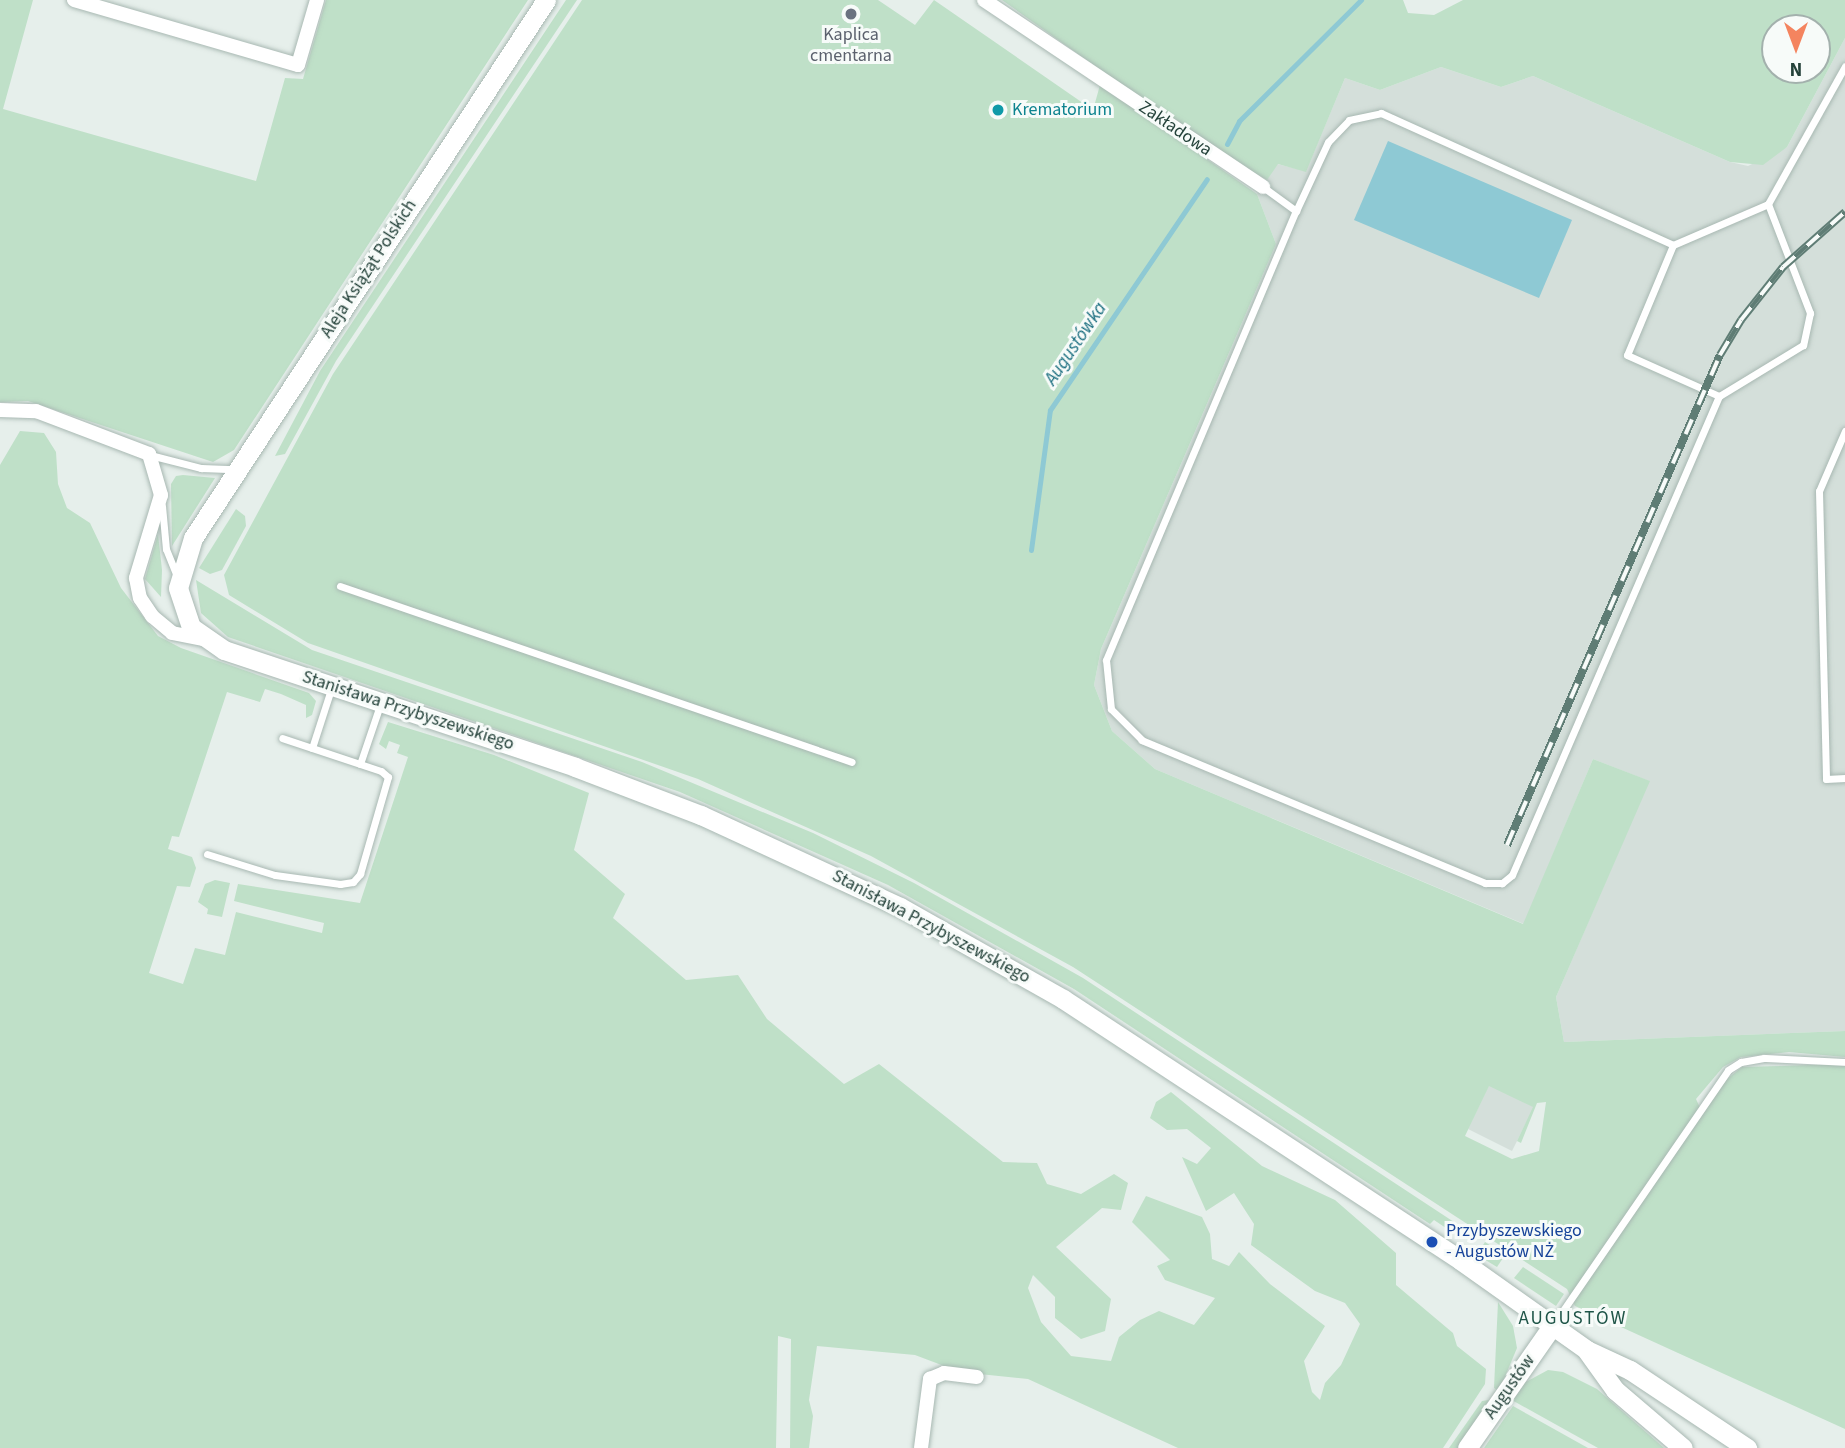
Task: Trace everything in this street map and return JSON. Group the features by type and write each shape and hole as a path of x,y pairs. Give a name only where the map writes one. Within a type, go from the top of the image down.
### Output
{"street":[{"path":"74,0 298,65 317,0"},
{"name":"Aleja Książąt Polskich","path":"179,579 193,538 237,468 546,0"},
{"name":"Zakładowa","path":"984,0 1262,187"},
{"path":"0,410 36,411 149,454 161,495"},
{"name":"Stanisława Przybyszewskiego","path":"161,495 139,564 140,598 152,616 173,633 206,640 701,815 900,906 1063,999 1460,1260 1587,1350 1630,1370 1747,1448"},
{"path":"179,579 182,611 206,640"},
{"name":"Augustów","path":"1467,1448 1552,1326"},
{"name":"Stanisława Przybyszewskiego","path":"1587,1350 1615,1390 1683,1448"},
{"path":"921,1448 930,1379 944,1373 977,1377"}],"lane":[{"path":"1719,396 1627,355 1673,245 1768,204 1845,66"},
{"path":"1673,245 1381,113 1349,120 1328,142 1296,211 1106,660 1111,709 1142,740 1485,883 1502,883 1512,875 1719,396 1803,345 1811,313 1768,204"},
{"path":"1262,187 1296,211"},
{"path":"1845,431 1819,491 1826,779 1845,778"},
{"path":"149,454 201,468 237,468"},
{"path":"161,495 166,549 179,579"},
{"path":"340,586 852,762"},
{"path":"312,748 332,686"},
{"path":"360,764 381,702"},
{"path":"207,854 275,875 352,882 360,874 389,783 384,773 282,738"},
{"path":"1552,1326 1728,1070 1741,1062 1764,1058 1845,1062"}],"shaded area":[{"path":"1845,38 1845,1031 1564,1042 1556,997 1649,781 1593,759 1524,924 1155,769 1112,731 1094,685 1101,649 1276,244 1257,194 1277,164 1306,171 1345,78 1380,90 1441,67 1501,87 1533,76 1730,162 1748,166 1787,147 1821,84 1831,84 1831,64"},
{"path":"1489,1085 1534,1107 1512,1151 1468,1129"}],"green space":[{"path":"0,0 33,0 3,109 256,181 285,78 303,79 326,0 528,0 234,450 213,462 28,401 0,402"},
{"path":"566,0 577,0 336,361 285,454 275,456 320,371"},
{"path":"582,0 878,0 915,25 934,0 1093,110 1100,85 1257,194 1276,244 1101,649 1094,685 1112,731 1155,769 1523,924 1593,759 1650,781 1556,997 1564,1042 1845,1031 1845,1057 1789,1052 1741,1057 1723,1067 1696,1099 1702,1112 1722,1083 1742,1067 1845,1064 1845,1429 1575,1306 1567,1289 1073,967 871,856 698,779 308,643 229,595 224,575 333,374","holes":["1489,1086 1533,1107 1517,1141 1521,1143 1537,1103 1546,1102 1539,1151 1512,1159 1465,1136"]},
{"path":"1002,0 1403,0 1408,13 1434,15 1463,0 1845,0 1845,38 1831,64 1831,14 1761,14 1761,84 1821,84 1787,147 1763,165 1730,162 1533,76 1501,87 1441,67 1380,90 1345,78 1306,172 1278,164 1267,180 1212,149"},
{"path":"20,431 44,433 56,452 58,484 67,508 90,523 121,588 158,636 181,648 309,693 316,701 312,715 306,718 306,705 281,694 265,689 260,702 227,692 179,837 172,836 168,849 192,857 196,868 190,887 177,886 149,973 183,984 195,948 225,955 236,912 322,933 324,923 234,901 238,884 360,903 408,757 397,753 400,745 389,741 386,749 379,744 388,722 494,755 589,793 574,850 625,894 613,918 686,980 738,975 767,1019 844,1084 879,1064 1003,1162 1037,1163 1047,1184 1081,1194 1114,1174 1128,1183 1121,1210 1102,1208 1056,1247 1111,1299 1105,1331 1081,1339 1055,1318 1055,1297 1033,1275 1028,1288 1041,1322 1071,1356 1111,1361 1119,1337 1140,1320 1159,1311 1194,1325 1215,1298 1165,1280 1157,1266 1170,1260 1132,1222 1146,1196 1202,1217 1210,1234 1212,1259 1229,1266 1239,1252 1270,1284 1325,1326 1304,1361 1312,1392 1320,1400 1325,1383 1341,1365 1360,1324 1345,1303 1315,1291 1251,1245 1254,1224 1234,1193 1206,1211 1182,1157 1197,1164 1211,1148 1187,1129 1167,1130 1150,1118 1156,1102 1171,1092 1262,1166 1335,1200 1396,1253 1396,1285 1453,1333 1457,1346 1486,1369 1485,1384 1443,1448 1178,1448 1028,1379 960,1372 915,1355 817,1346 809,1400 813,1416 809,1448 790,1448 791,1339 778,1336 776,1448 0,1448 0,465"},
{"path":"176,476 215,478 172,546 171,484"},
{"path":"236,509 245,516 246,526 222,570 210,574 199,568"},
{"path":"158,534 162,570 161,597 145,579"},
{"path":"196,580 312,650 642,762 813,833 914,883 1083,978 1457,1224 1452,1232 1434,1220 1430,1224 1074,989 888,885 680,792 228,637 201,613"},
{"path":"215,880 230,883 222,917 207,914 208,909 198,902 205,884"},
{"path":"1485,1242 1505,1255 1497,1267 1477,1255"},
{"path":"1523,1267 1564,1294 1556,1306 1514,1278"},
{"path":"1498,1302 1513,1326 1517,1348 1499,1391 1494,1388"},
{"path":"1548,1370 1563,1372 1597,1389 1664,1448 1598,1448 1510,1399 1524,1383"},
{"path":"1489,1400 1458,1448 1449,1448 1482,1401"},
{"path":"1513,1406 1588,1448 1484,1448"}],"water":[{"path":"1388,141 1572,220 1539,298 1354,220"}],"waterway":[{"name":"Augustówka","path":"1227,144 1239,121 1361,0"},
{"name":"Augustówka","path":"1031,550 1050,410 1207,179"}],"railway":[{"path":"1507,845 1720,355 1741,320 1783,267 1845,212"}],"place":[{"name":"Kaplica cmentarna","path":"851,14"},
{"name":"Krematorium","path":"998,110"},
{"name":"Przybyszewskiego - Augustów NŻ","path":"1432,1242"}],"district":[{"name":"AUGUSTÓW","path":"1573,1319"}]}
